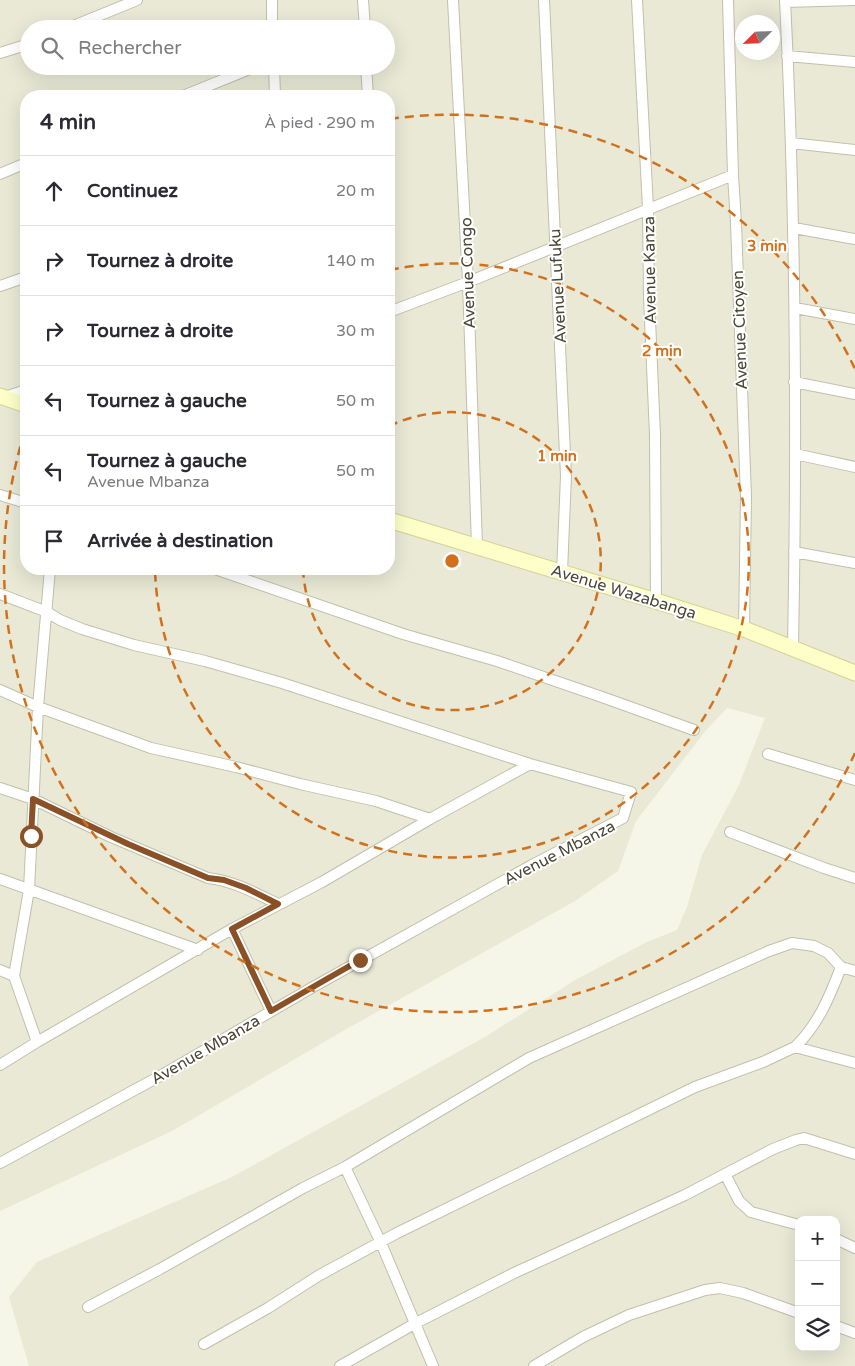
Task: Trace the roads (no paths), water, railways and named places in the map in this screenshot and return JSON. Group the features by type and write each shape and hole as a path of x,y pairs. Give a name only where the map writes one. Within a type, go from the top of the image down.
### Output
{"main road":[{"path":"3,397 20,403"},
{"name":"Avenue Wazabanga","path":"395,522 744,629 855,673"}],"street":[{"path":"88,20 137,0"},
{"path":"272,0 272,20"},
{"path":"363,0 364,20"},
{"name":"Avenue Congo","path":"453,0 468,282 477,546"},
{"name":"Avenue Lufuku","path":"544,0 566,476 562,572"},
{"name":"Avenue Kanza","path":"637,0 648,208 649,297 655,435 656,601"},
{"name":"Avenue Citoyen","path":"728,0 746,496 744,629"},
{"path":"793,648 796,454 794,382 795,308 794,228 785,1 855,0"},
{"path":"0,53 20,47"},
{"path":"788,56 855,62"},
{"path":"198,90 235,75"},
{"path":"274,75 275,90"},
{"path":"367,75 368,90"},
{"path":"791,143 855,150"},
{"path":"0,174 20,166"},
{"path":"395,310 733,175"},
{"path":"794,228 855,239"},
{"path":"0,286 20,279"},
{"path":"795,308 855,319"},
{"path":"794,382 855,394"},
{"path":"3,397 20,392"},
{"path":"796,454 855,467"},
{"path":"0,494 20,501"},
{"path":"794,552 855,563"},
{"path":"37,1042 14,976 30,890 38,707 50,575"},
{"path":"232,575 403,634 497,662 602,697 694,730"},
{"path":"0,594 47,612 60,620 82,629 134,645 205,661 282,683 530,764"},
{"path":"0,690 38,707 151,748 236,766 300,784 376,801 430,818"},
{"path":"768,754 855,780"},
{"path":"0,1065 232,929 322,882 430,818 530,764"},
{"name":"Avenue Mbanza","path":"0,1163 162,1075 271,1011 532,864 623,818 631,792 530,764"},
{"path":"0,788 33,799 120,841 208,878 224,880 246,888 278,904"},
{"path":"730,832 855,878"},
{"path":"0,879 198,950"},
{"path":"232,929 271,1011"},
{"path":"88,1307 303,1188 345,1167 529,1058 769,951 792,943 814,946 828,953 841,968 855,971"},
{"path":"204,1344 268,1308 318,1276 406,1229 695,1087 763,1062 795,1047 809,1031 829,999 841,968"},
{"path":"0,970 14,976"},
{"path":"795,1047 855,1063"},
{"path":"340,1366 416,1323 514,1273 685,1195 773,1149 804,1138 855,1154"},
{"path":"345,1167 416,1323 433,1366"},
{"path":"725,1174 739,1201 751,1212 795,1224"},
{"path":"840,1241 855,1248"},
{"path":"534,1366 583,1337 629,1315 704,1290 720,1288 743,1293 795,1312"},
{"path":"840,1327 855,1333"}]}
